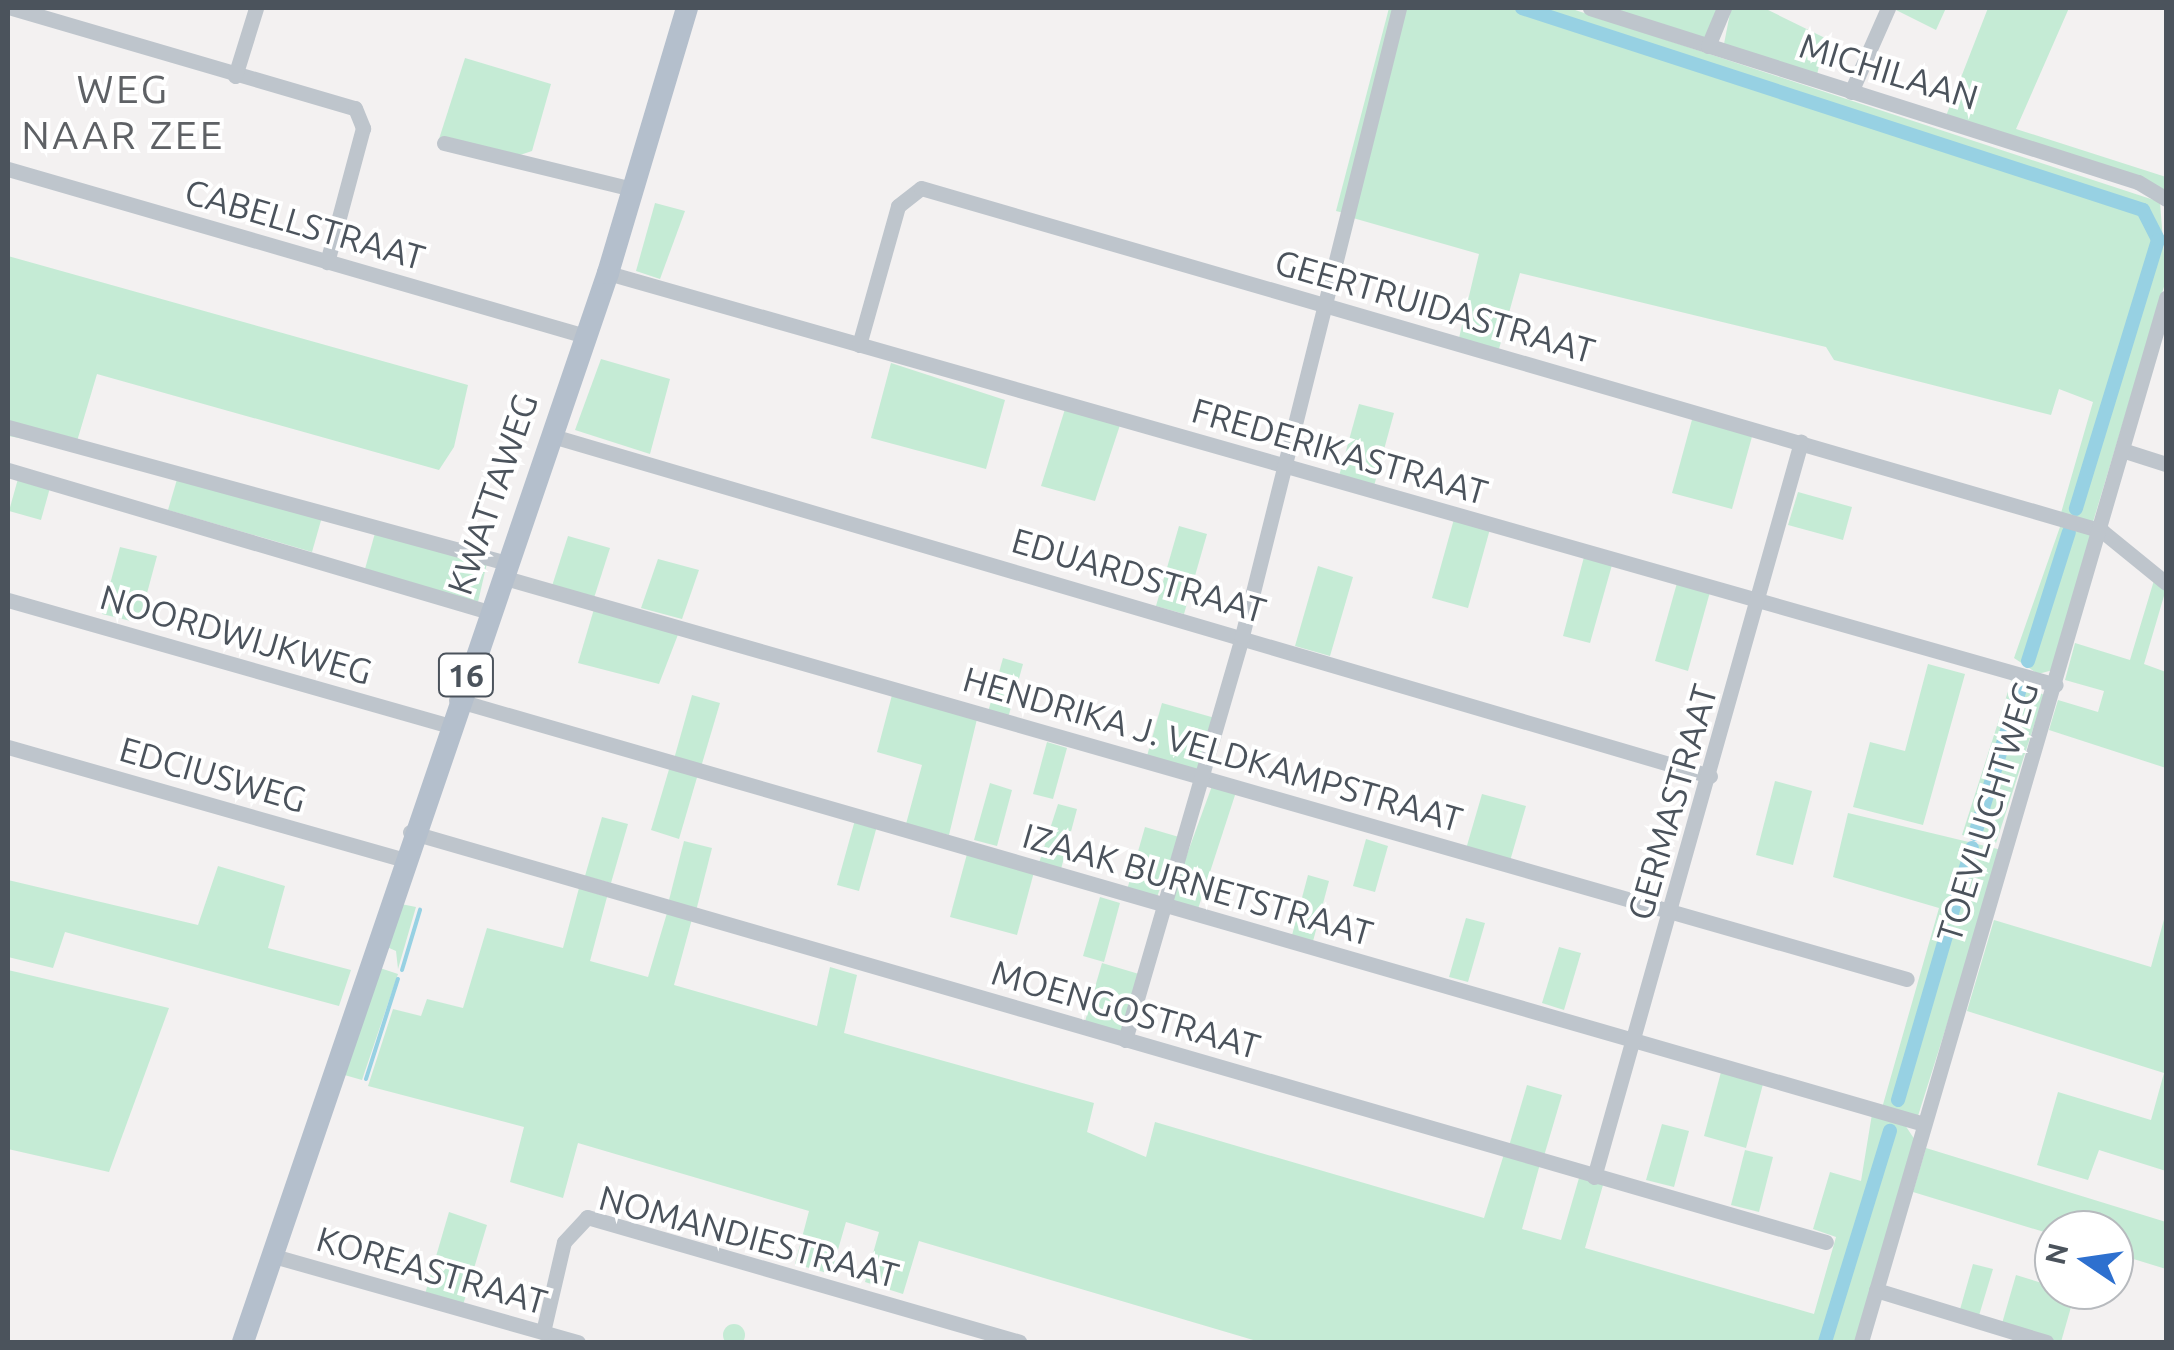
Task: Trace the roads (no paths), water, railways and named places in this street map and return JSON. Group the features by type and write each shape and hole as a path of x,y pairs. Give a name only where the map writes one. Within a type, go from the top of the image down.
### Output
{"main road":[{"name":"KWATTAWEG","path":"243,1342 410,832 608,273 685,8"}],"street":[{"path":"12,8 364,116 327,262"},
{"path":"235,76 256,8"},
{"path":"1125,1040 1242,636 1399,8"},
{"name":"MICHILAAN","path":"1590,8 2138,182 2166,200"},
{"path":"1708,46 1724,8"},
{"path":"1851,92 1888,8"},
{"path":"444,142 632,190"},
{"name":"CABELLSTRAAT","path":"8,168 585,336"},
{"name":"GEERTRUIDASTRAAT","path":"859,345 898,206 914,188 2102,530"},
{"name":"FREDERIKASTRAAT","path":"608,273 2056,685"},
{"name":"TOEVLUCHTWEG","path":"1861,1342 2102,530 2166,298"},
{"name":"HENDRIKA J. VELDKAMPSTRAAT","path":"8,427 1203,779 1907,979"},
{"name":"EDUARDSTRAAT","path":"549,435 1710,776"},
{"name":"GERMASTRAAT","path":"1594,1177 1801,442"},
{"path":"2122,450 2166,464"},
{"path":"8,470 490,612"},
{"path":"2102,530 2166,583"},
{"name":"NOORDWIJKWEG","path":"8,600 448,725"},
{"name":"IZAAK BURNETSTRAAT","path":"456,700 1924,1124"},
{"name":"EDCIUSWEG","path":"8,747 401,859"},
{"name":"MOENGOSTRAAT","path":"410,832 1826,1242"},
{"name":"NOMANDIESTRAAT","path":"543,1332 564,1242 587,1217 1019,1342"},
{"name":"KOREASTRAAT","path":"270,1255 578,1342"},
{"path":"1876,1290 2046,1342"}],"waterway":[{"path":"1522,8 2143,210 2158,240 2076,509"},
{"path":"2028,661 2069,532"},
{"path":"1975,834 2019,692"},
{"path":"1952,913 1972,848"},
{"path":"402,970 420,910"},
{"path":"1898,1100 1947,932"},
{"path":"366,1079 398,979"},
{"path":"1825,1342 1890,1131"}],"district":[{"name":"WEG NAAR ZEE","path":"123,112"}]}
